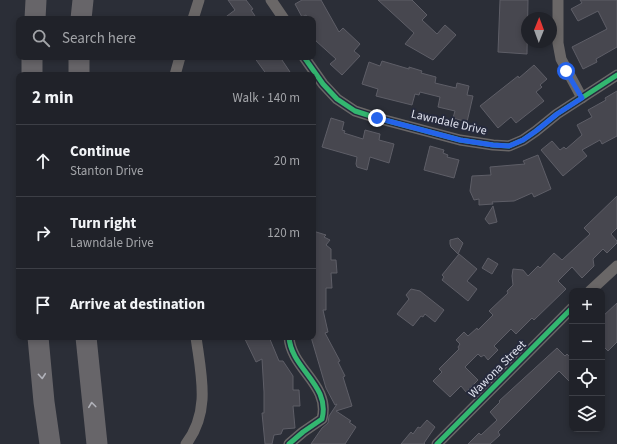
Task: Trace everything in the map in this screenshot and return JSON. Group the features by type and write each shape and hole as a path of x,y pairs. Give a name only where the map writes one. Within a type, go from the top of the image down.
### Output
{"highway":[{"path":"34,16 36,0"},
{"path":"81,16 83,0"},
{"path":"32,60 32,72"},
{"path":"79,60 79,72"},
{"path":"38,340 44,402 50,444"},
{"path":"86,340 97,444"}],"street":[{"path":"194,16 199,0"},
{"path":"271,0 282,16"},
{"path":"558,0 558,43 561,59 582,98"},
{"path":"176,72 179,60"},
{"name":"Lawndale Drive","path":"306,60 315,72"},
{"name":"Lawndale Drive","path":"316,74 337,99 355,111 460,140 509,146 523,140 557,114 617,75"},
{"path":"593,288 617,266"},
{"name":"Wawona Street","path":"437,444 569,311"},
{"path":"186,444 198,423 203,401 202,379 196,340"},
{"path":"289,444 322,419 324,411 322,397 293,355 290,340"}],"building":[{"path":"228,0 246,0 253,9 251,10 255,16 227,16 235,10"},
{"path":"302,0 321,0 339,32 343,28 360,44 354,51 360,56 342,75 330,64 336,59 316,41 316,16 301,16 295,4"},
{"path":"378,0 412,0 427,15 422,20 437,34 445,25 456,35 433,60 405,44 414,33"},
{"path":"500,0 528,0 528,12 521,12 521,48 527,48 527,54 498,52"},
{"path":"580,0 617,0 617,47 596,59 597,62 583,69 572,47 607,29 598,11 578,21 571,9 582,3"},
{"path":"256,60 282,60 290,72 265,72"},
{"path":"382,61 409,69 409,67 422,71 421,73 436,77 435,83 456,88 457,83 469,86 467,95 473,96 467,122 453,118 455,111 438,107 440,97 420,92 419,95 415,94 412,105 376,96 378,89 362,84 369,62 380,66"},
{"path":"534,65 547,79 540,85 542,87 536,92 544,101 516,123 511,117 498,128 480,106 518,76 519,78"},
{"path":"617,91 617,136 602,144 600,140 582,150 587,156 563,176 541,150 552,141 560,150 564,147 566,149 582,135 577,125 592,117 588,110 606,100 605,98"},
{"path":"331,118 344,122 342,130 345,131 344,133 363,139 365,130 380,134 379,140 394,144 389,163 370,157 367,170 357,167 357,157 322,147"},
{"path":"430,146 444,150 443,153 448,155 447,157 459,160 454,178 424,170"},
{"path":"538,155 551,189 534,197 532,193 514,201 492,202 493,204 479,205 479,199 474,200 470,191 472,176 491,175 490,167 525,164 523,161"},
{"path":"617,196 617,228 611,234 617,243 607,253 603,249 593,259 594,266 582,278 572,267 558,281 566,289 534,320 532,318 516,334 511,329 494,346 498,350 488,360 484,355 481,357 478,354 465,367 478,380 466,392 461,386 450,397 433,381 442,372 439,369 459,349 458,347 460,344 456,340 464,332 468,336 477,328 478,330 493,315 489,311 508,293 507,291 513,285 513,269 523,270 528,276 538,266 540,268 554,253 562,260 590,234 584,228"},
{"path":"493,206 497,222 489,224 485,219"},
{"path":"316,232 326,235 324,237 330,240 326,245 331,249 331,260 336,260 337,273 331,273 332,288 326,288 326,310 323,310 328,332 325,333 340,361 338,362 345,376 343,377 352,406 336,411 351,421 349,422 356,427 345,444 311,444 322,428 328,423 329,416 337,404 335,405 326,388 312,340 316,340"},
{"path":"458,238 463,243 458,254 451,247 450,240"},
{"path":"459,254 477,269 467,281 477,289 468,301 442,280 444,277 442,275"},
{"path":"488,258 498,264 492,274 482,268"},
{"path":"411,289 420,291 444,310 435,322 425,314 423,317 421,316 413,326 397,314 409,299 406,295"},
{"path":"617,303 617,342 608,351 605,348 605,314"},
{"path":"245,340 270,340 279,361 283,361 293,376 293,390 299,390 300,406 293,406 295,428 283,429 281,434 274,435 272,444 265,444 262,413 264,413 264,392 262,359 256,362"},
{"path":"557,348 565,356 567,354 569,356 569,381 559,371 498,432 500,435 490,444 468,444 479,433 481,435 497,420 490,412 500,402 499,401"},
{"path":"427,420 435,427 424,443 425,444 401,444 411,432 413,434 418,427 420,428"}],"cycle path":[{"path":"306,60 315,72"},
{"path":"316,74 337,99 355,111 460,140 509,146 523,140 557,114 617,75"},
{"path":"437,444 569,311"},
{"path":"289,444 322,419 323,407 321,396 296,359 290,340"}],"route":[{"path":"377,118 460,140 509,146 523,140 557,114 582,98 566,71"}]}
